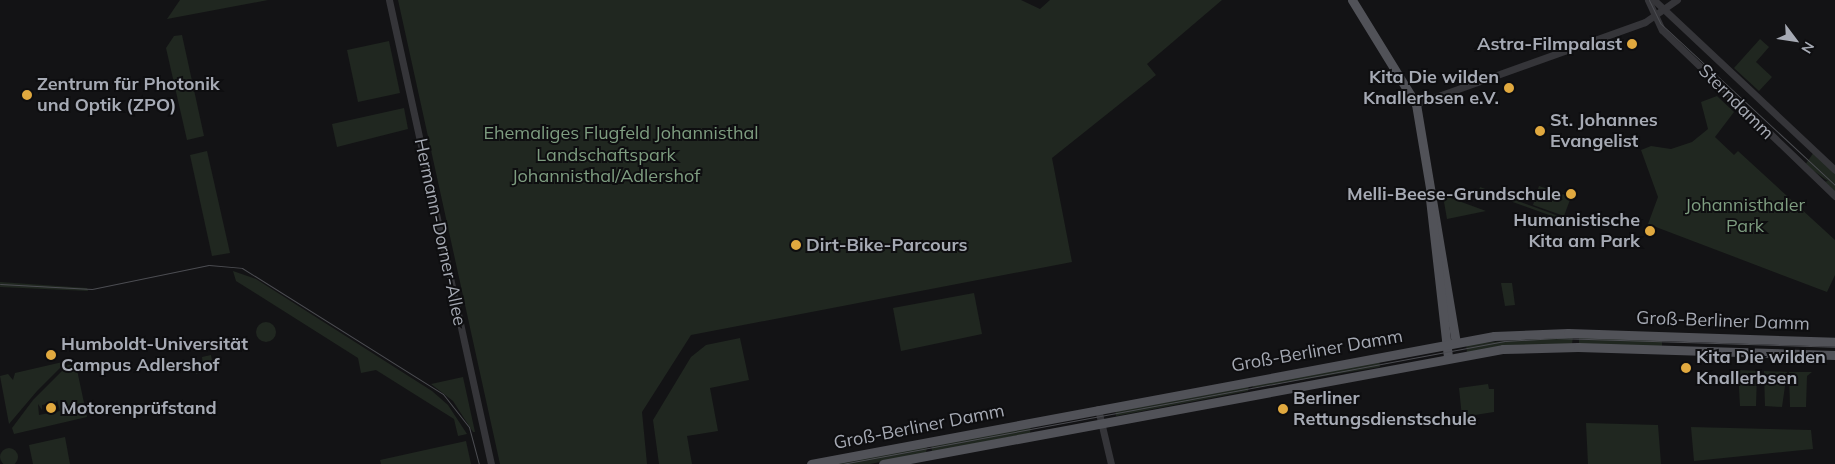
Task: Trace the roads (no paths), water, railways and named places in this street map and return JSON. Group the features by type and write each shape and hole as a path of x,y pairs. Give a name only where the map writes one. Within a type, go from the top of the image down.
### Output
{"main road":[{"path":"1352,0 1416,104 1432,188 1452,343 1448,358"},
{"name":"Groß-Berliner Damm","path":"811,464 1452,343 1542,333 1835,342"},
{"name":"Groß-Berliner Damm","path":"883,464 1102,421 1448,358 1532,346 1835,355"}],"street":[{"name":"Hermann-Dorner-Allee","path":"389,0 491,464"},
{"name":"Sterndamm","path":"1648,0 1654,18 1729,99 1835,196"},
{"name":"Sterndamm","path":"1654,0 1835,170"},
{"path":"1416,104 1654,18 1677,0"},
{"path":"1098,409 1111,464"}],"tram line":[{"path":"1649,0 1660,23 1835,185"},
{"path":"0,284 92,289 209,265 242,268 443,394 469,427 479,464"},
{"path":"842,464 1505,341 1556,338 1835,347"}],"place":[{"name":"Astra-Filmpalast","path":"1632,44"},
{"name":"Kita Die wilden Knallerbsen e.V.","path":"1509,88"},
{"name":"Zentrum für Photonik und Optik (ZPO)","path":"27,95"},
{"name":"St. Johannes Evangelist","path":"1540,131"},
{"name":"Melli-Beese-Grundschule","path":"1571,194"},
{"name":"Humanistische Kita am Park","path":"1650,231"},
{"name":"Dirt-Bike-Parcours","path":"796,245"},
{"name":"Humboldt-Universität Campus Adlershof","path":"51,355"},
{"name":"Kita Die wilden Knallerbsen","path":"1686,368"},
{"name":"Motorenprüfstand","path":"51,408"},
{"name":"Berliner Rettungsdienstschule","path":"1283,409"}],"park label":[{"name":"Ehemaliges Flugfeld Johannisthal","path":"621,133"},
{"name":"Landschaftspark Johannisthal/Adlershof","path":"606,166"},
{"name":"Johannisthaler Park","path":"1745,216"}]}
